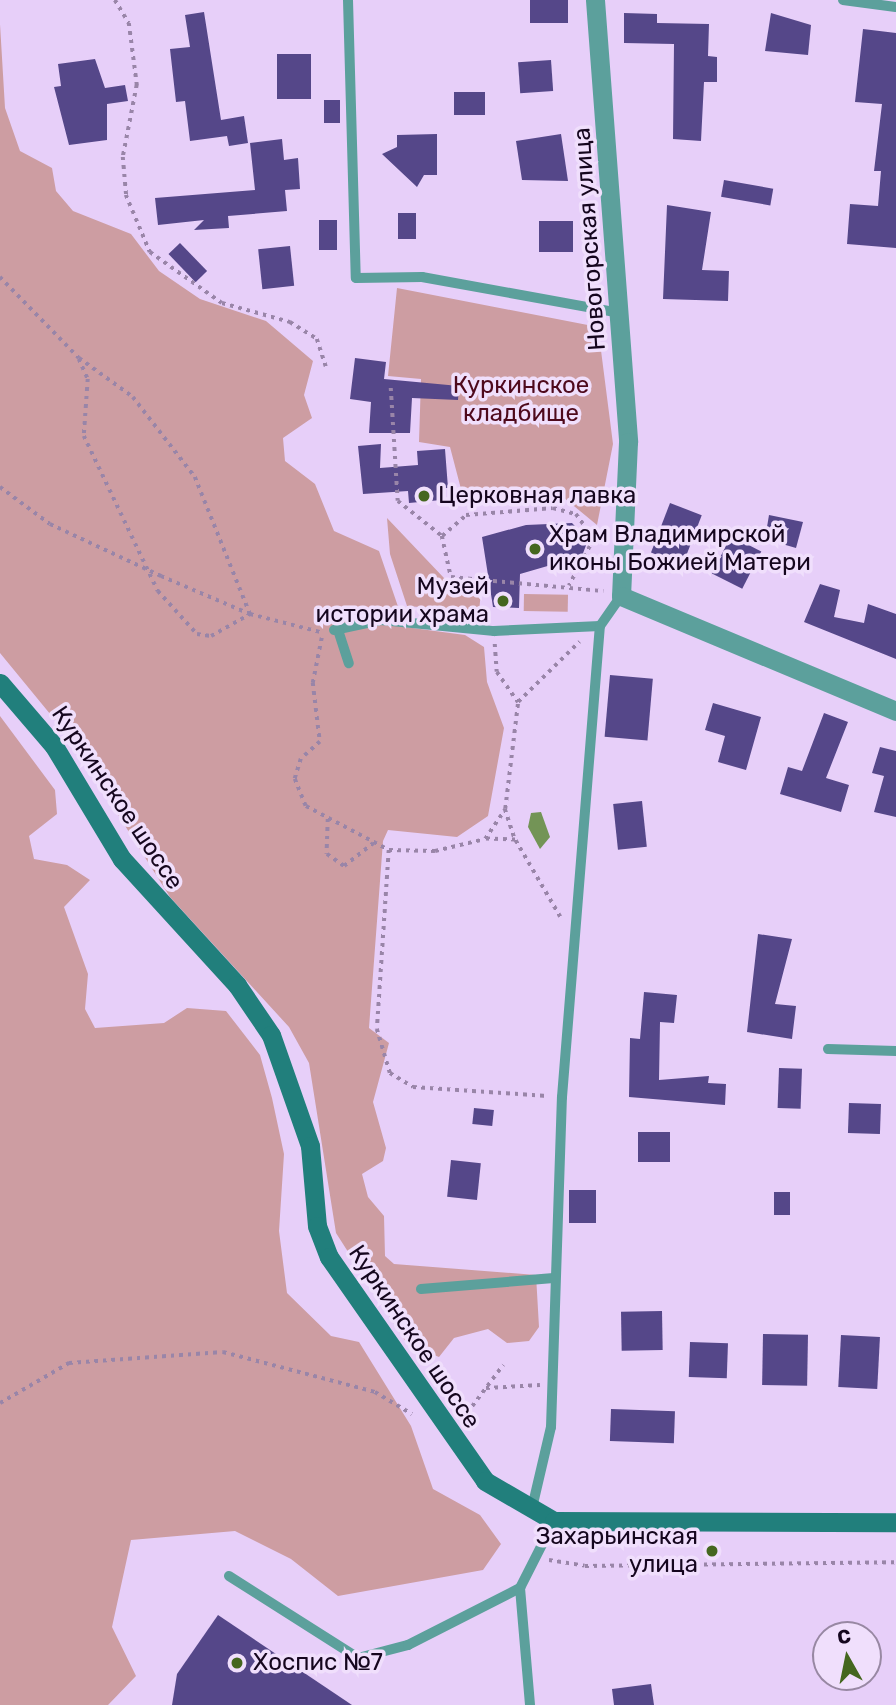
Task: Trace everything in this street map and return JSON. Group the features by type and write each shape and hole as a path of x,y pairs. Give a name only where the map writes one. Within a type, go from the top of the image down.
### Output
{"main road":[{"name":"Куркинское шоссе","path":"0,683 54,746 122,859 237,985 271,1035 310,1146 317,1226 329,1257 478,1473 554,1521"},
{"path":"554,1521 896,1522"}],"street":[{"name":"Новогорская улица","path":"595,0 622,313 628,442 621,596"},
{"path":"621,596 896,711"}],"lane":[{"path":"348,0 356,278 422,277 622,313"},
{"path":"844,0 896,7"},
{"path":"532,1508 551,1427 562,1097 600,626 621,596"},
{"path":"349,663 332,631 381,620 494,631 600,626"},
{"path":"828,1049 896,1051"},
{"path":"421,1289 554,1278"},
{"path":"229,1576 358,1658 408,1645 520,1588 554,1521"},
{"path":"520,1588 530,1705"}],"path":[{"path":"115,0 129,23 137,85 123,157 126,195 150,252 222,303 290,322 317,339 326,367"},
{"path":"0,277 79,358 133,397 195,477 250,614"},
{"path":"79,358 88,379 85,436 144,566 197,634 211,636 250,614"},
{"path":"391,388 398,501 442,536 451,577 488,585 569,586 621,596"},
{"path":"0,487 50,524 250,614 332,631 313,683 320,742 301,758 295,779 306,806 389,850 435,851 485,839 514,840"},
{"path":"442,536 466,515 553,508 576,514 594,539 569,586"},
{"path":"573,939 514,840 505,809 518,702 551,663 600,626"},
{"path":"494,631 497,672 518,702"},
{"path":"485,839 505,809"},
{"path":"328,819 327,855 344,866 373,843"},
{"path":"389,850 377,1030 390,1073 413,1087 562,1097"},
{"path":"0,1403 69,1363 223,1352 375,1392 405,1406 421,1425"},
{"path":"467,1413 503,1365"},
{"path":"486,1388 552,1385"},
{"path":"537,1558 585,1566 896,1562"}],"green space":[{"path":"0,24 5,108 20,151 52,168 56,191 73,211 131,234 159,271 200,299 266,321 313,361 304,395 312,418 283,438 285,461 315,484 334,531 379,551 405,627 465,635 484,647 487,682 504,728 488,816 457,837 388,830 383,841 369,1028 389,1043 373,1102 386,1148 383,1161 362,1174 368,1197 384,1216 385,1256 394,1264 536,1275 539,1327 529,1341 507,1343 488,1329 454,1338 439,1357 407,1344 336,1233 309,1063 289,1027 170,897 69,737 0,653"},
{"name":"Куркинское кладбище","path":"397,288 598,327 613,444 597,525 563,497 461,489 450,447 419,442 421,379 388,376"},
{"path":"387,518 444,578 481,591 479,612 407,606 390,554"},
{"path":"524,594 568,595 568,612 524,611"},
{"path":"0,716 55,790 57,814 29,836 34,859 67,865 90,880 64,907 88,974 85,1009 95,1028 164,1023 187,1008 226,1011 260,1055 272,1098 284,1154 279,1231 287,1293 331,1336 359,1342 411,1426 433,1489 480,1515 501,1544 483,1570 338,1596 291,1559 235,1531 131,1540 112,1627 136,1676 108,1705 0,1705"}],"shaded area":[{"path":"541,812 550,837 540,849 528,827 531,813"}],"building":[{"path":"530,0 568,0 568,23 530,23"},
{"path":"204,12 221,120 244,116 248,143 229,146 227,136 190,141 185,101 176,102 170,49 190,47 185,15"},
{"path":"624,13 657,14 657,23 709,24 708,56 717,57 717,82 704,82 701,141 673,139 674,44 624,43"},
{"path":"771,13 811,25 808,55 765,51"},
{"path":"863,29 896,33 896,248 847,244 850,204 878,206 881,171 874,171 882,104 855,102"},
{"path":"277,54 311,54 311,99 277,99"},
{"path":"95,59 105,88 125,85 128,101 107,104 107,140 69,145 54,87 61,86 58,64"},
{"path":"551,60 553,91 520,93 518,62"},
{"path":"454,92 485,92 485,115 454,115"},
{"path":"324,100 340,100 340,123 324,123"},
{"path":"437,134 437,175 424,175 417,187 382,154 397,147 397,135"},
{"path":"561,134 568,181 522,180 516,141"},
{"path":"282,139 284,160 298,158 300,189 285,190 287,211 228,216 229,228 194,230 204,220 158,225 155,198 255,190 250,143"},
{"path":"724,180 773,189 770,205 721,197"},
{"path":"667,205 711,212 702,270 729,271 728,301 663,299"},
{"path":"398,213 416,213 416,239 398,239"},
{"path":"319,220 337,220 337,250 319,250"},
{"path":"539,221 573,221 573,252 539,252"},
{"path":"180,243 207,271 196,282 168,254"},
{"path":"290,246 294,286 262,289 258,249"},
{"path":"355,358 386,362 384,379 459,386 458,400 412,398 410,433 369,433 371,402 350,399"},
{"path":"381,444 380,468 418,465 417,451 445,449 448,488 440,488 441,500 409,503 408,491 363,494 358,446"},
{"path":"670,503 702,515 683,565 651,552"},
{"path":"769,515 803,522 796,548 765,539"},
{"name":"Храм Владимирской иконы Божией Матери","path":"572,523 588,540 582,556 520,574 519,608 493,607 482,537 526,525"},
{"path":"731,536 761,551 742,589 712,573"},
{"path":"820,584 840,590 834,617 864,623 868,604 896,614 896,659 804,622"},
{"path":"610,675 653,679 647,741 605,737"},
{"path":"713,703 761,717 746,770 718,762 725,736 705,730"},
{"path":"824,713 848,722 826,778 849,785 841,812 780,794 788,767 802,771"},
{"path":"880,747 896,751 896,817 874,812 884,776 872,773"},
{"path":"642,801 647,847 618,850 613,804"},
{"path":"758,934 792,939 775,1004 796,1006 792,1039 747,1032"},
{"path":"644,992 677,995 674,1023 660,1022 659,1080 709,1076 708,1083 726,1084 725,1105 629,1097 630,1038 640,1039"},
{"path":"779,1068 802,1069 801,1109 778,1108"},
{"path":"849,1103 881,1104 880,1134 848,1133"},
{"path":"474,1108 494,1110 492,1126 472,1124"},
{"path":"638,1132 670,1132 670,1162 638,1162"},
{"path":"451,1160 481,1163 477,1200 447,1197"},
{"path":"569,1190 596,1190 596,1223 569,1223"},
{"path":"774,1192 790,1192 790,1215 774,1215"},
{"path":"662,1311 663,1350 622,1351 621,1312"},
{"path":"763,1334 808,1335 807,1386 762,1385"},
{"path":"841,1335 880,1337 877,1389 838,1387"},
{"path":"690,1342 728,1343 727,1378 689,1377"},
{"path":"611,1409 675,1411 674,1443 610,1441"},
{"name":"Хоспис №7","path":"218,1615 352,1705 172,1705 177,1674"},
{"path":"651,1684 654,1705 614,1705 612,1689"}],"place":[{"name":"Церковная лавка","path":"424,496"},
{"name":"Храм Владимирской иконы Божией Матери","path":"535,549"},
{"name":"Музей истории храма","path":"503,601"},
{"name":"Захарьинская улица","path":"712,1551"},
{"name":"Хоспис №7","path":"237,1663"}]}
